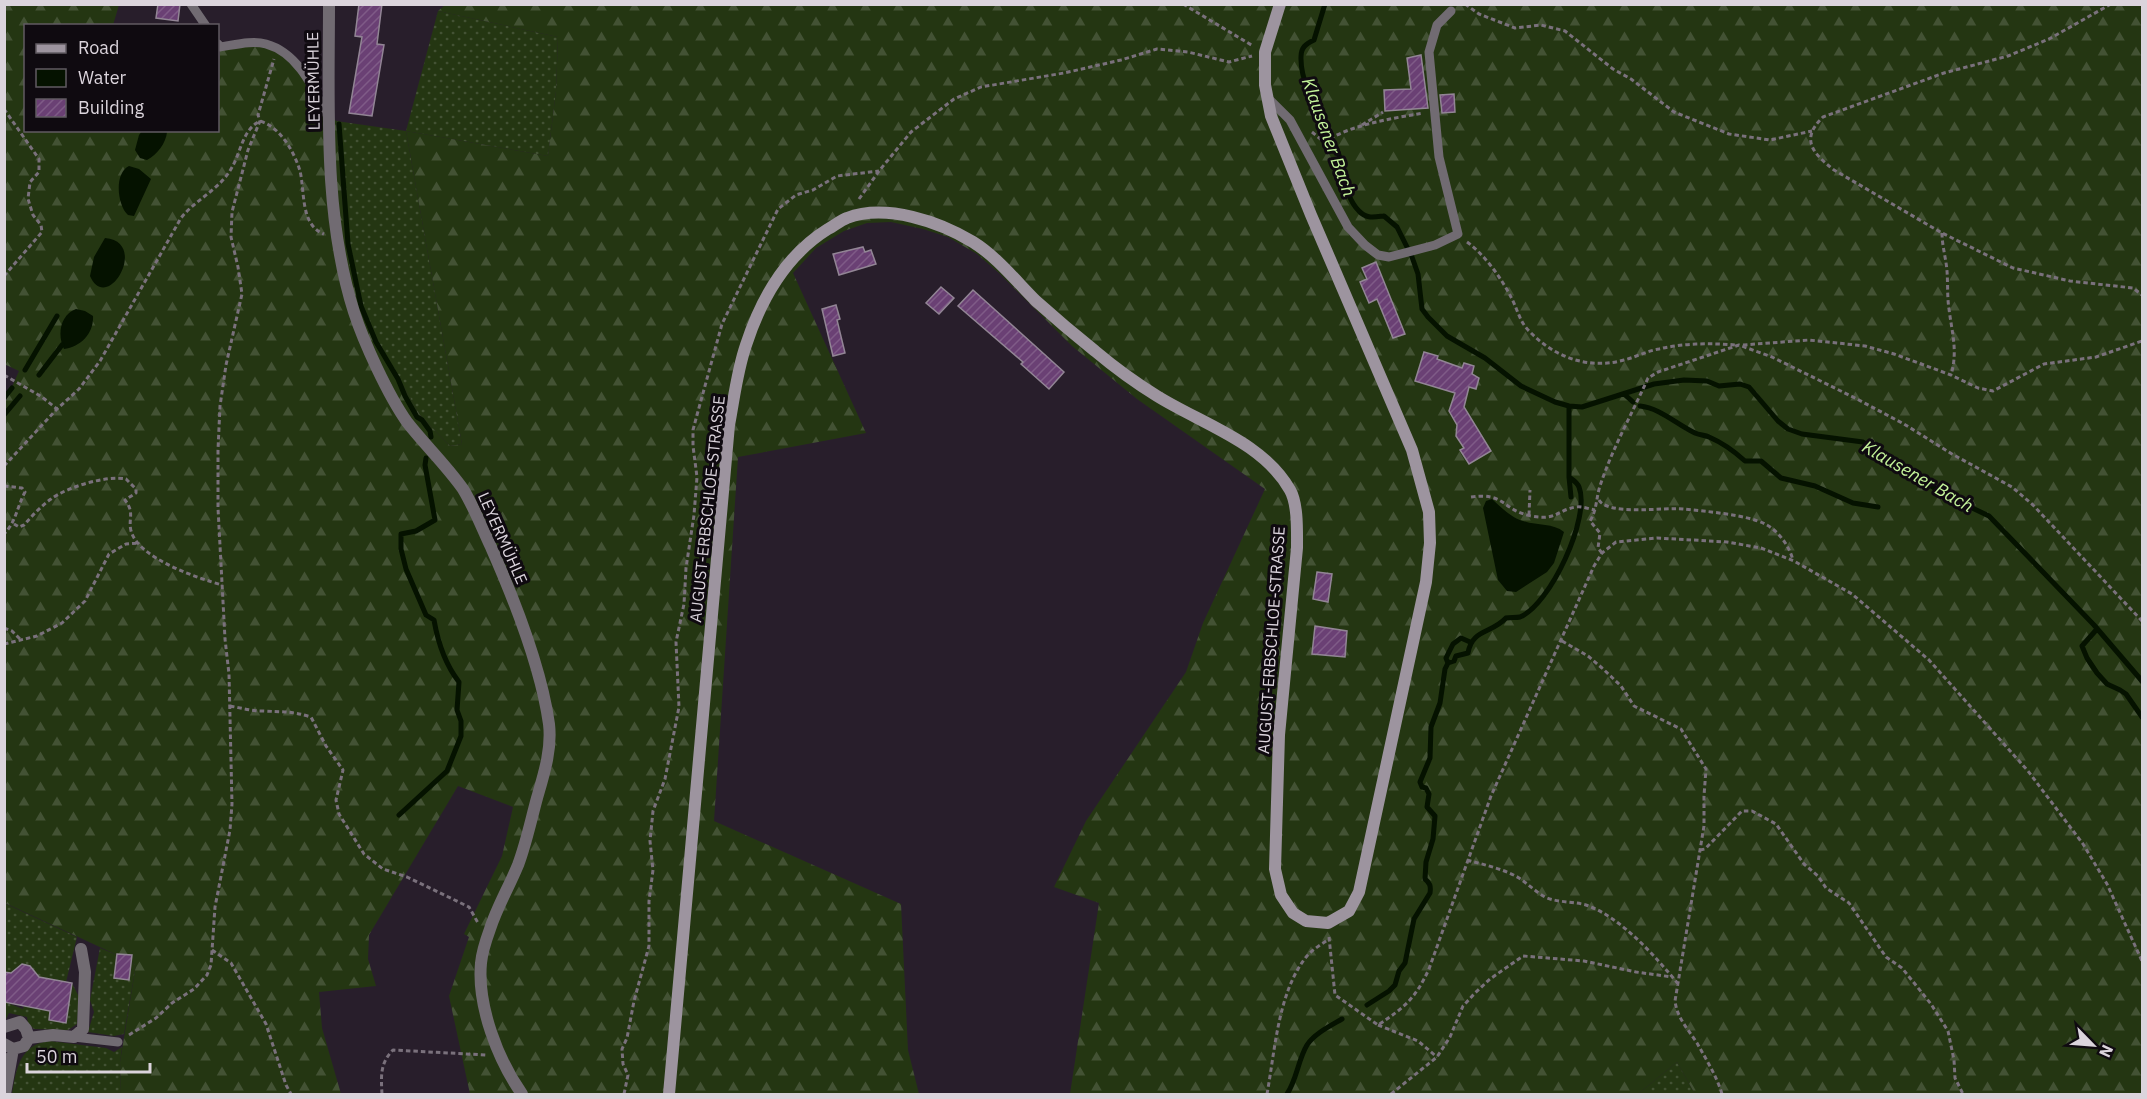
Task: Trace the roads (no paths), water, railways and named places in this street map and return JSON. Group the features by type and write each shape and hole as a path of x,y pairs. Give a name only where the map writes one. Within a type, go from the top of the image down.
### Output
{"main road":[{"path":"1266,96 1265,52 1280,4"},
{"name":"AUGUST-ERBSCHLOE-STRASSE","path":"669,1095 729,425 736,382 746,345 764,299 787,264 821,233 847,218 871,213 908,216 945,227 975,243 1103,358 1157,396 1254,450 1291,491 1297,521 1297,548 1279,735 1275,869 1281,895 1293,913 1306,921 1328,923 1349,911 1359,892 1426,582 1430,512 1412,450 1311,214 1271,116 1266,96"}],"street":[{"name":"LEYERMÜHLE","path":"329,4 329,119 337,234 354,312 368,346 404,418 465,492 475,513 505,578 544,696 550,728 545,772 519,863 488,934 481,962 482,991 490,1025 506,1073 522,1095"},
{"path":"29,1038 53,1035 74,1037 83,1029 85,972 81,949"},
{"path":"4,1026 20,1022 29,1038"},
{"path":"5,1095 9,1047 24,1046 29,1038"}],"lane":[{"path":"191,4 205,24"},
{"path":"1266,96 1290,120 1348,227 1378,255 1389,257 1398,255 1458,234 1439,158 1429,51 1437,25 1451,11"},
{"path":"219,46 265,44 278,49 301,69 329,119"},
{"path":"74,1037 118,1042"}],"water":[{"path":"141,132 167,132 160,148 147,160 140,158 135,150"},
{"path":"129,166 139,169 151,179 134,216 128,215 124,210 119,189 121,175"},
{"path":"105,238 118,242 124,251 125,262 121,273 114,282 106,287 97,286 90,276 94,257"},
{"path":"76,309 93,316 93,322 89,333 81,342 64,349 61,326 66,316"},
{"path":"1492,499 1518,519 1555,527 1564,532 1554,563 1547,572 1516,592 1507,591 1498,580 1483,508 1486,501"}],"waterway":[{"name":"Klausener Bach","path":"1325,4 1314,40 1304,46 1301,54 1302,69 1309,94 1339,155 1348,192 1354,205 1364,215 1384,216 1397,227 1418,274 1422,309 1447,336 1485,358 1521,386 1569,406 1582,407 1654,384 1684,380 1707,381 1719,386 1740,384 1749,387 1778,421 1788,429 1802,434 1863,442 1945,495 1989,516 2094,625 2142,681"},
{"path":"339,124 348,244 361,306 376,342 417,417 430,431 431,437"},
{"path":"25,370 57,316"},
{"path":"39,375 62,345"},
{"path":"4,398 12,388"},
{"path":"1624,394 1633,402"},
{"path":"4,415 20,396"},
{"path":"1367,1005 1395,985 1399,971 1405,963 1414,919 1430,893 1430,885 1425,879 1426,862 1433,839 1435,816 1427,807 1429,794 1420,782 1430,758 1431,727 1440,703 1445,669 1456,656 1468,653 1470,645 1478,636 1506,618 1520,617 1532,609 1555,579 1574,538 1581,501 1579,487 1569,477 1569,406"},
{"path":"1640,406 1661,413 1695,433 1719,442 1745,461 1761,461 1781,478 1815,486 1853,503 1878,507"},
{"path":"399,815 447,771 461,736 461,721 457,710 459,682 443,653 434,620 426,615 406,569 401,549 401,534 416,531 435,520 425,465 426,458"},
{"path":"1569,477 1571,497"},
{"path":"2097,629 2082,646 2087,658 2107,684 2126,694 2142,717"},
{"path":"1448,663 1446,658 1453,644 1461,638 1470,642"},
{"path":"1287,1094 1307,1045 1318,1034 1342,1019"}]}
